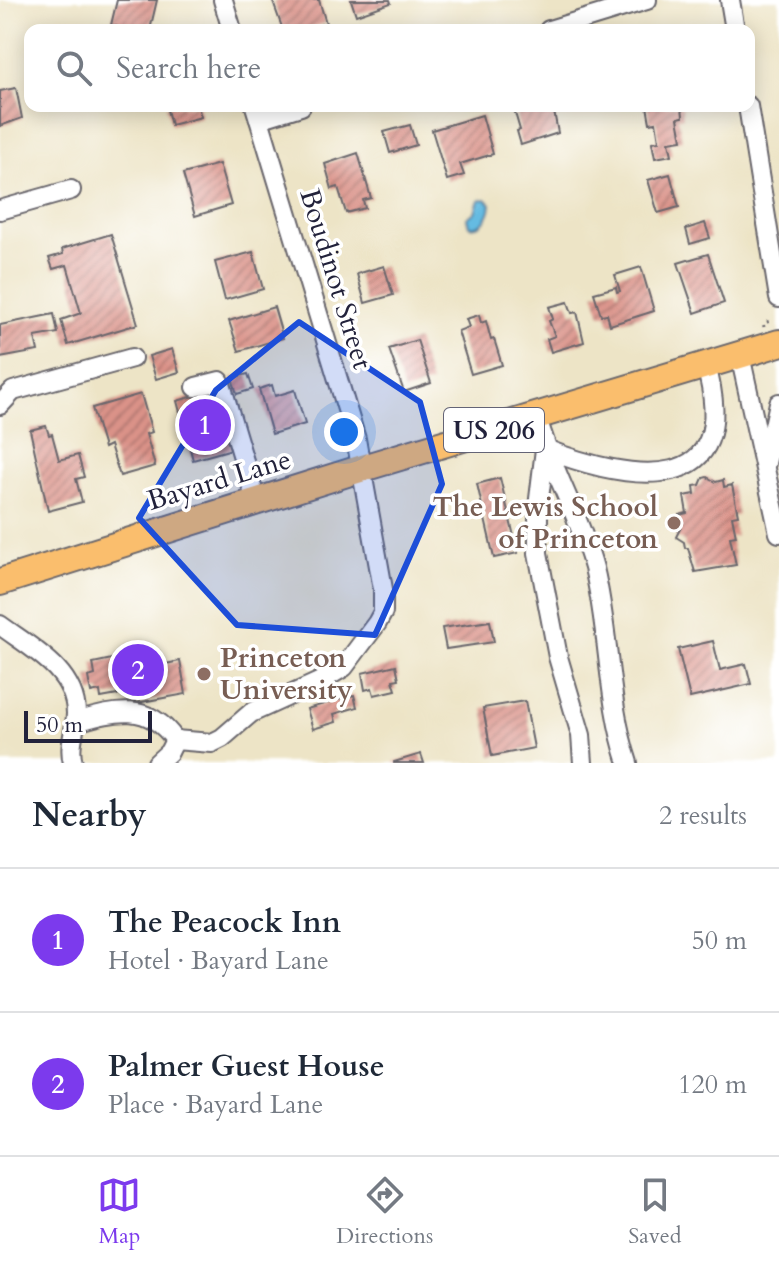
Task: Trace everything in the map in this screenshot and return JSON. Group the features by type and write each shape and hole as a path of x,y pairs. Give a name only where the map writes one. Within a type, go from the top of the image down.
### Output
{"highway":[{"name":"Bayard Lane","path":"0,582 363,468 779,343"}],"street":[{"path":"223,0 230,24"},
{"path":"569,24 647,0"},
{"path":"730,0 734,24"},
{"name":"Boudinot Street","path":"175,740 212,743 268,703 334,674 362,646 377,623 384,602 363,468 257,112"},
{"path":"749,112 779,298"},
{"path":"0,210 71,190"},
{"path":"740,355 779,533"},
{"path":"0,405 13,391 132,358"},
{"path":"545,449 589,464 627,471 678,471 694,460 712,434 713,397 706,366"},
{"path":"196,387 220,381 256,501"},
{"path":"764,469 779,403"},
{"path":"537,417 545,449 593,564 603,607 617,729 628,763"},
{"path":"545,449 538,507 538,553 555,645 581,735 583,763"},
{"path":"0,625 59,670 68,681 73,692 76,722 70,747 73,763"},
{"path":"76,722 122,711 157,719 175,740 169,752 157,763"}],"highlighted area":[{"path":"299,322 420,402 442,484 375,635 237,625 139,518 216,390"}],"water":[{"path":"486,199 491,204 487,217 478,226 469,226 467,218 475,212 479,200"}],"building":[{"path":"117,0 157,0 151,24 111,24"},
{"path":"319,0 326,23 281,24 273,2"},
{"path":"351,0 390,0 391,3 356,15"},
{"path":"16,88 22,118 0,126 0,91"},
{"path":"168,112 200,112 201,117 171,125"},
{"path":"515,112 554,112 558,133 521,145 517,131 520,130"},
{"path":"648,112 683,112 683,117 678,118 682,140 669,142 672,155 655,158 652,142 659,141 656,122 650,123"},
{"path":"482,115 493,154 460,164 464,175 447,180 432,130"},
{"path":"410,125 416,145 390,153 384,132"},
{"path":"358,153 371,198 363,200 365,208 346,213 338,187 332,189 325,164"},
{"path":"219,164 231,205 195,216 183,174"},
{"path":"670,174 679,207 658,213 648,180"},
{"path":"705,223 710,238 690,244 686,229"},
{"path":"111,234 138,324 68,345 61,320 81,313 67,265 53,269 49,258 63,254 62,249"},
{"path":"253,252 263,289 225,300 215,262"},
{"path":"708,254 724,303 695,313 678,263"},
{"path":"384,266 393,295 365,303 357,274"},
{"path":"641,267 654,311 610,325 607,314 601,315 594,293 616,287 617,292 620,291 615,275"},
{"path":"568,302 572,313 577,312 584,342 551,352 547,339 555,336 549,321 553,319 549,307"},
{"path":"274,307 283,338 239,351 229,321"},
{"path":"54,314 58,333 35,337 38,351 0,358 0,325"},
{"path":"479,315 481,323 486,321 502,365 471,374 458,331 469,327 466,319"},
{"path":"417,340 431,383 404,392 389,349"},
{"path":"172,349 179,372 156,379 149,356"},
{"path":"248,374 253,389 237,394 232,378"},
{"path":"272,385 275,396 295,390 305,424 272,434 259,389"},
{"path":"216,390 232,449 193,460 177,401"},
{"path":"141,394 152,432 146,434 155,466 120,476 110,445 104,448 92,408"},
{"path":"46,426 49,435 52,434 59,460 78,455 84,477 76,479 82,502 48,511 30,430"},
{"path":"707,477 716,482 723,480 724,487 732,485 738,515 732,516 736,536 730,537 736,565 695,572 688,548 676,537 681,527 679,515 687,513 684,496 695,494 694,486 700,485"},
{"path":"500,478 518,553 494,558 477,484"},
{"path":"490,621 494,642 446,649 442,628"},
{"path":"713,641 720,670 746,664 751,684 690,698 678,649"},
{"path":"143,646 144,654 159,651 161,665 180,661 186,694 136,703 134,692 101,698 100,691 91,693 88,677 95,675 93,663 126,656 125,649"},
{"path":"396,665 399,679 393,680 396,690 374,695 372,688 365,690 362,673"},
{"path":"354,695 357,707 334,714 336,722 313,729 307,709"},
{"path":"525,701 534,748 492,756 483,708"},
{"path":"421,754 424,763 394,763 394,762"}],"place":[{"name":"The Peacock Inn","path":"205,425"},
{"name":"The Lewis School of Princeton","path":"674,523"},
{"name":"Palmer Guest House","path":"138,670"},
{"name":"Princeton University","path":"204,674"}]}
